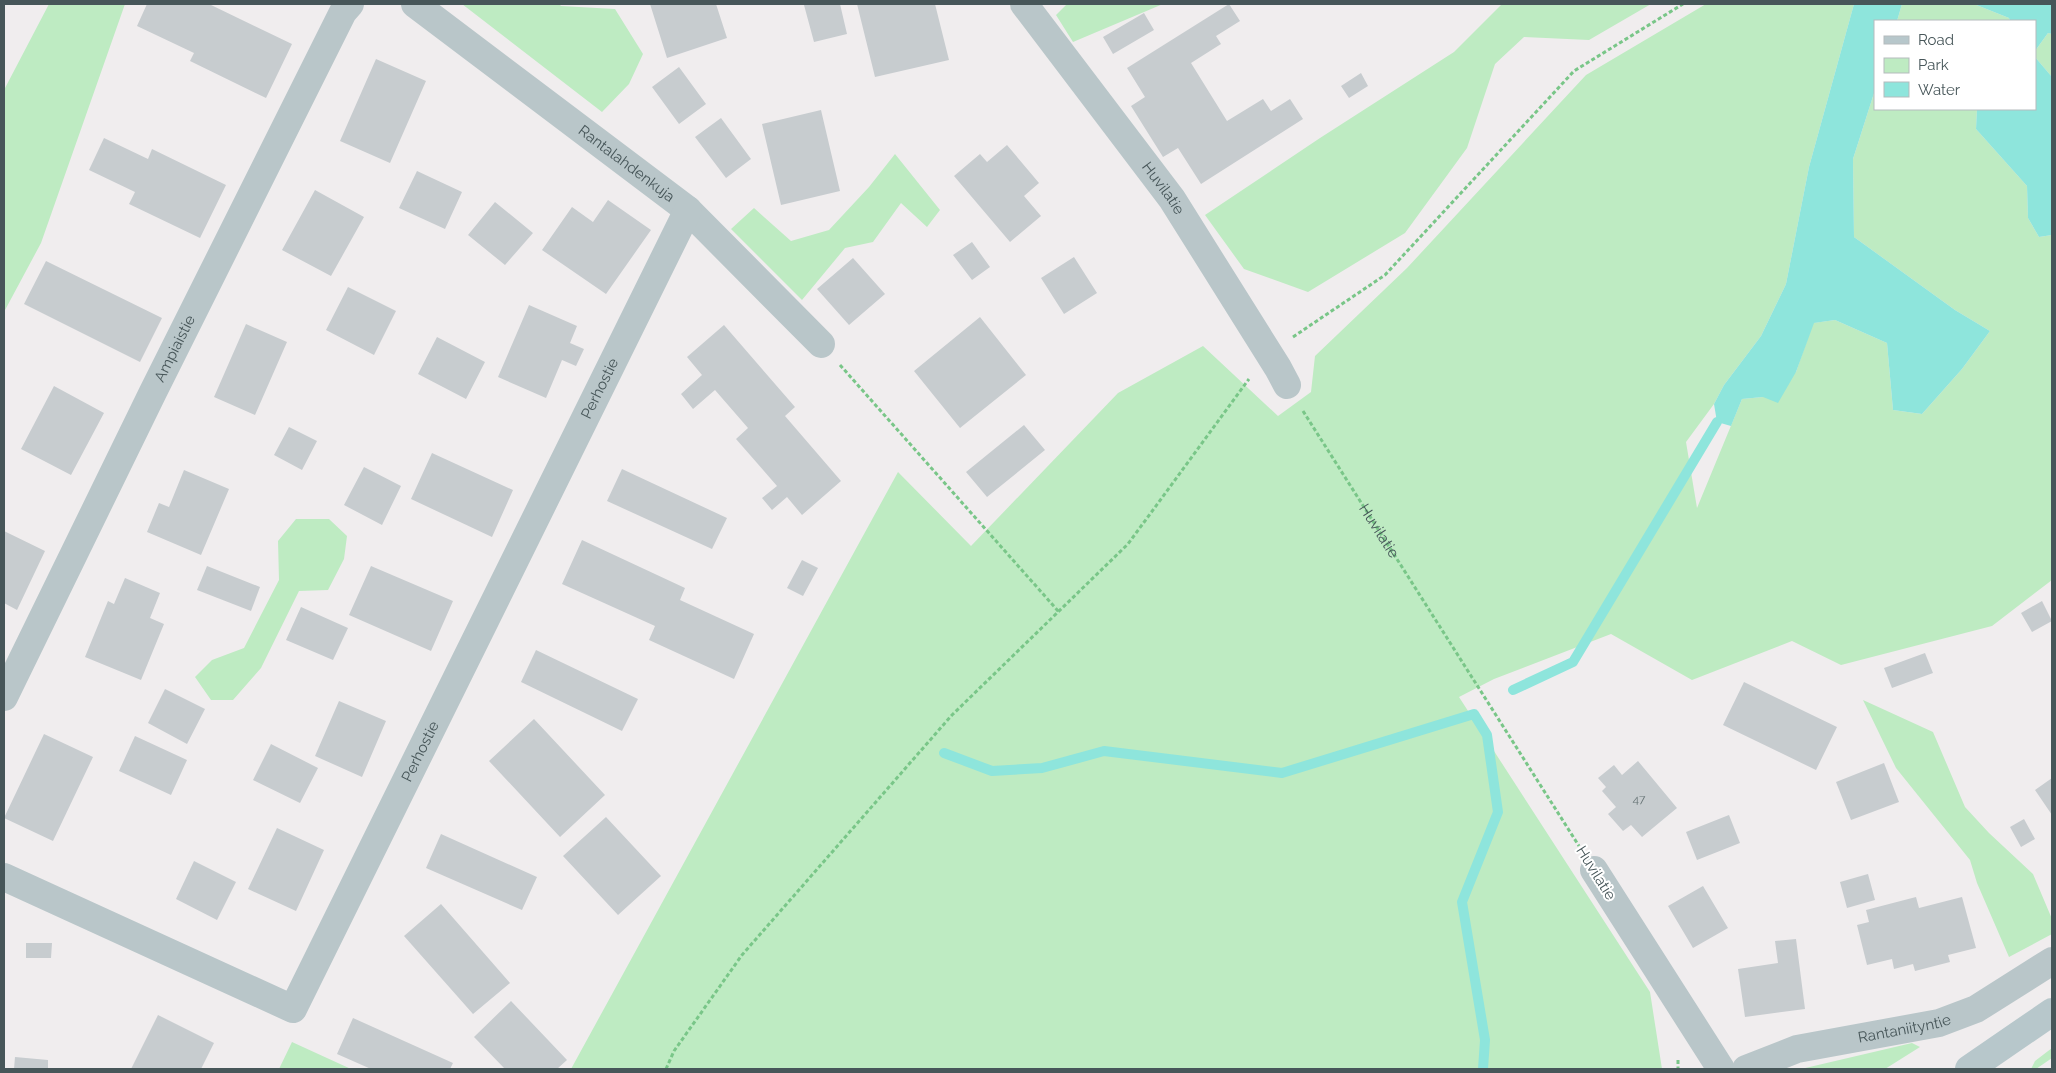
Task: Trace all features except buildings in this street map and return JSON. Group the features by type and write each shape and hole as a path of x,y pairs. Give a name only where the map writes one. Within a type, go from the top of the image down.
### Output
{"main road":[{"path":"1969,1069 2052,1012"}],"street":[{"name":"Ampiaistie","path":"4,697 177,344 343,12 350,4"},
{"name":"Rantalahdenkuja","path":"415,4 688,210 821,344"},
{"name":"Huvilatie","path":"1036,8 1172,199 1286,385"},
{"name":"Perhostie","path":"4,877 293,1009 688,210"},
{"name":"Huvilatie","path":"1594,870 1721,1069"},
{"name":"Rantaniityntie","path":"1746,1069 1797,1049 1939,1023 1976,1009 2052,961"}],"path":[{"path":"666,1069 674,1051 742,955 952,715 1128,544 1268,353 1385,275 1574,71 1683,4"},
{"path":"821,344 1059,612"},
{"name":"Huvilatie","path":"1286,385 1594,870"}],"green space":[{"path":"49,4 125,4 41,243 4,312 4,90"},
{"path":"462,4 559,4 561,6 615,9 643,54 629,84 602,112"},
{"path":"1067,4 1163,4 1073,42 1056,15"},
{"path":"1502,4 1651,4 1589,40 1524,37 1495,64 1467,148 1405,233 1308,292 1244,269 1205,215 1454,52"},
{"path":"1706,4 1854,4 1809,167 1786,284 1761,336 1724,385 1714,404 1686,442 1697,508 1742,399 1763,397 1796,372 1813,323 1835,320 1887,343 1893,410 1922,414 1962,369 1990,331 1955,310 1854,237 1853,159 1874,93 1874,110 1977,110 1976,129 2027,186 2028,218 2039,237 2052,235 2052,580 1992,626 1841,665 1792,641 1692,680 1611,634 1494,679 1459,697 1650,992 1662,1069 571,1069 898,472 971,546 1118,393 1203,346 1278,416 1311,392 1315,356 1407,268 1586,75"},
{"path":"1902,4 1974,4 2009,18 2010,20 1897,20"},
{"path":"2048,33 2052,34 2052,77 2036,58 2036,50"},
{"path":"895,154 940,210 927,227 901,203 873,242 845,248 802,300 731,229 754,208 791,241 829,230 869,187"},
{"path":"296,519 329,519 347,536 344,559 328,590 299,591 261,668 233,700 211,700 195,677 212,660 244,648 279,580 278,541"},
{"path":"1863,700 1933,732 1965,807 1989,833 2033,874 2052,919 2052,934 2009,957 1977,883 1970,860 1896,768"},
{"path":"292,1042 351,1069 279,1069"},
{"path":"1912,1043 1920,1047 1885,1069 1801,1069"},
{"path":"2052,1048 2052,1058 2036,1069 2031,1069 2035,1061"}],"water":[{"path":"1854,4 1902,4 1897,20 1874,20 1874,93 1853,159 1854,237 1955,310 1990,331 1962,369 1922,414 1893,410 1887,343 1835,320 1814,323 1796,372 1778,403 1763,397 1742,399 1731,426 1717,422 1714,404 1724,385 1761,336 1786,284 1809,167"},
{"path":"1974,4 2052,4 2052,34 2048,33 2036,50 2036,20 2010,20 2009,18"},
{"path":"2036,58 2052,77 2052,235 2039,237 2028,218 2027,186 1976,129 1977,110 2036,110"}],"waterway":[{"path":"1513,690 1573,662 1717,422"},
{"path":"944,753 992,771 1042,768 1104,751 1282,773 1474,714 1487,735 1498,812 1462,902 1485,1040 1483,1069"}]}
